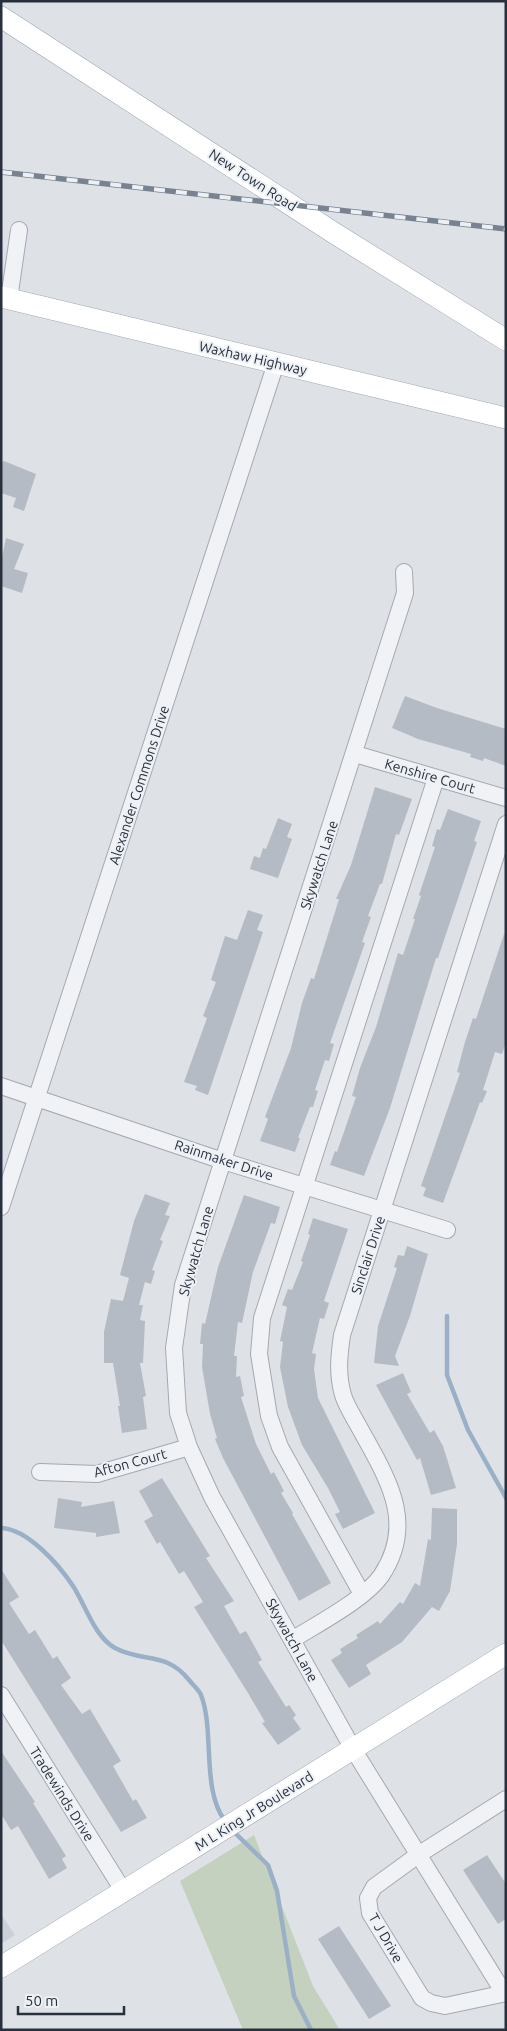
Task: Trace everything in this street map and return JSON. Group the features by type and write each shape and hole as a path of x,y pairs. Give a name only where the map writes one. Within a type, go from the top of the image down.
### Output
{"main road":[{"name":"New Town Road","path":"1,17 334,233 506,340"},
{"name":"Waxhaw Highway","path":"5,298 506,418"},
{"name":"M L King Jr Boulevard","path":"1,1967 506,1654"}],"street":[{"path":"5,298 19,230"},
{"name":"Alexander Commons Drive","path":"1,1207 276,363"},
{"name":"Skywatch Lane","path":"404,572 405,593 355,754 183,1285 174,1348 178,1413 189,1447 212,1497 353,1749 505,1993"},
{"name":"Kenshire Court","path":"355,754 506,798"},
{"path":"362,1594 280,1447 269,1416 262,1384 259,1354 262,1318 436,778"},
{"name":"Sinclair Drive","path":"292,1640 362,1594 381,1576 397,1541 398,1519 392,1489 343,1396 338,1368 342,1335 506,824"},
{"name":"Rainmaker Drive","path":"1,1086 223,1161 447,1230"},
{"name":"Afton Court","path":"40,1472 98,1474 189,1447"},
{"name":"Tradewinds Drive","path":"1,1695 124,1892"},
{"name":"T J Drive","path":"505,1993 445,2006 422,1998 370,1913 368,1898 374,1887 418,1854 506,1799"}],"shaded area":[{"path":"1,1914 15,1935 1,1944"}],"green space":[{"path":"254,1835 313,1986 340,2030 243,2030 180,1881"}],"building":[{"path":"4,461 36,474 24,511 13,507 16,498 1,493 1,463"},
{"path":"6,538 24,544 14,569 28,573 22,593 1,586 1,562"},
{"path":"405,696 506,729 506,766 484,758 483,761 470,757 471,754 418,739 392,728"},
{"path":"375,787 412,799 399,835 396,834 382,884 380,884 368,916 371,917 362,942 365,943 330,1043 334,1044 329,1061 325,1060 315,1090 318,1091 313,1107 310,1107 298,1138 300,1138 295,1152 260,1141 268,1119 265,1117 291,1048 302,1003 311,978 314,979 339,899 336,899 351,865"},
{"path":"448,809 481,821 474,841 477,842 438,958 436,958 390,1108 364,1176 330,1165 335,1151 337,1152 356,1097 352,1096 360,1068 376,1027 398,953 403,955 415,919 413,919 421,896 419,895 435,847 432,846 437,829 440,830"},
{"path":"278,818 292,824 287,837 292,839 278,878 250,869 254,856 260,858 263,848 266,849"},
{"path":"248,910 263,915 257,930 263,932 208,1095 195,1090 197,1086 184,1082 207,1018 203,1016 216,982 211,980 225,936 237,940"},
{"path":"504,934 506,935 506,1042 502,1054 495,1052 483,1090 487,1091 482,1103 480,1102 443,1203 423,1196 426,1188 421,1186 460,1073 457,1072 465,1042 473,1018 476,1019"},
{"path":"145,1194 170,1203 165,1215 170,1216 160,1240 163,1241 152,1270 155,1271 151,1284 145,1282 139,1305 143,1305 140,1320 145,1321 143,1363 140,1363 146,1396 143,1397 147,1429 122,1433 113,1363 104,1363 104,1332 111,1299 123,1301 129,1278 120,1275 134,1221"},
{"path":"244,1195 280,1207 275,1224 271,1223 253,1272 242,1323 238,1322 234,1356 237,1356 236,1377 240,1376 244,1396 241,1397 256,1444 271,1474 274,1472 284,1491 281,1493 331,1583 299,1601 223,1458 215,1439 217,1438 210,1414 202,1367 203,1344 200,1344 202,1323 205,1324 218,1267"},
{"path":"313,1218 348,1229 324,1301 329,1303 324,1319 320,1318 312,1353 316,1354 314,1369 318,1398 375,1513 343,1529 335,1514 340,1512 302,1445 288,1407 280,1367 283,1342 280,1341 287,1307 282,1305 288,1289 292,1290 303,1262 301,1261 310,1235 308,1234"},
{"path":"407,1246 428,1254 410,1316 395,1356 399,1366 374,1363 378,1326 397,1268 394,1267 398,1255 404,1256"},
{"path":"403,1373 411,1392 407,1394 430,1433 434,1430 443,1446 456,1488 431,1495 420,1458 417,1460 376,1385"},
{"path":"162,1478 210,1556 206,1558 234,1601 224,1606 240,1634 246,1631 262,1660 258,1662 286,1707 289,1705 296,1715 293,1718 301,1729 278,1745 262,1723 265,1722 194,1607 203,1602 184,1571 179,1574 160,1542 157,1544 144,1521 153,1516 139,1491"},
{"path":"58,1498 82,1502 81,1507 114,1501 120,1533 96,1537 96,1533 54,1528"},
{"path":"432,1508 457,1509 457,1544 450,1591 439,1611 432,1607 402,1642 366,1665 371,1674 349,1688 331,1660 342,1653 340,1649 358,1638 356,1635 378,1621 380,1624 400,1602 403,1604 415,1583 420,1586 428,1539 431,1540"},
{"path":"1,1569 19,1597 9,1603 29,1634 35,1630 53,1659 57,1656 71,1678 61,1685 82,1714 90,1709 121,1761 113,1766 133,1801 136,1799 147,1818 121,1832 1,1640"},
{"path":"1,1751 35,1802 33,1803 66,1856 62,1859 67,1868 49,1879 18,1826 11,1830 1,1814"},
{"path":"487,1855 506,1884 506,1919 498,1924 463,1870"},
{"path":"339,1926 391,2006 369,2019 318,1939"}],"waterway":[{"path":"447,1316 447,1375 468,1430 506,1498"},
{"path":"1,1528 11,1530 32,1541 60,1568 73,1586 101,1636 108,1643 125,1652 172,1665 199,1691 205,1709 213,1793 225,1821"},
{"path":"233,1831 268,1865 277,1891 294,1996 311,2030"}],"railway":[{"path":"1,172 506,229"}]}
